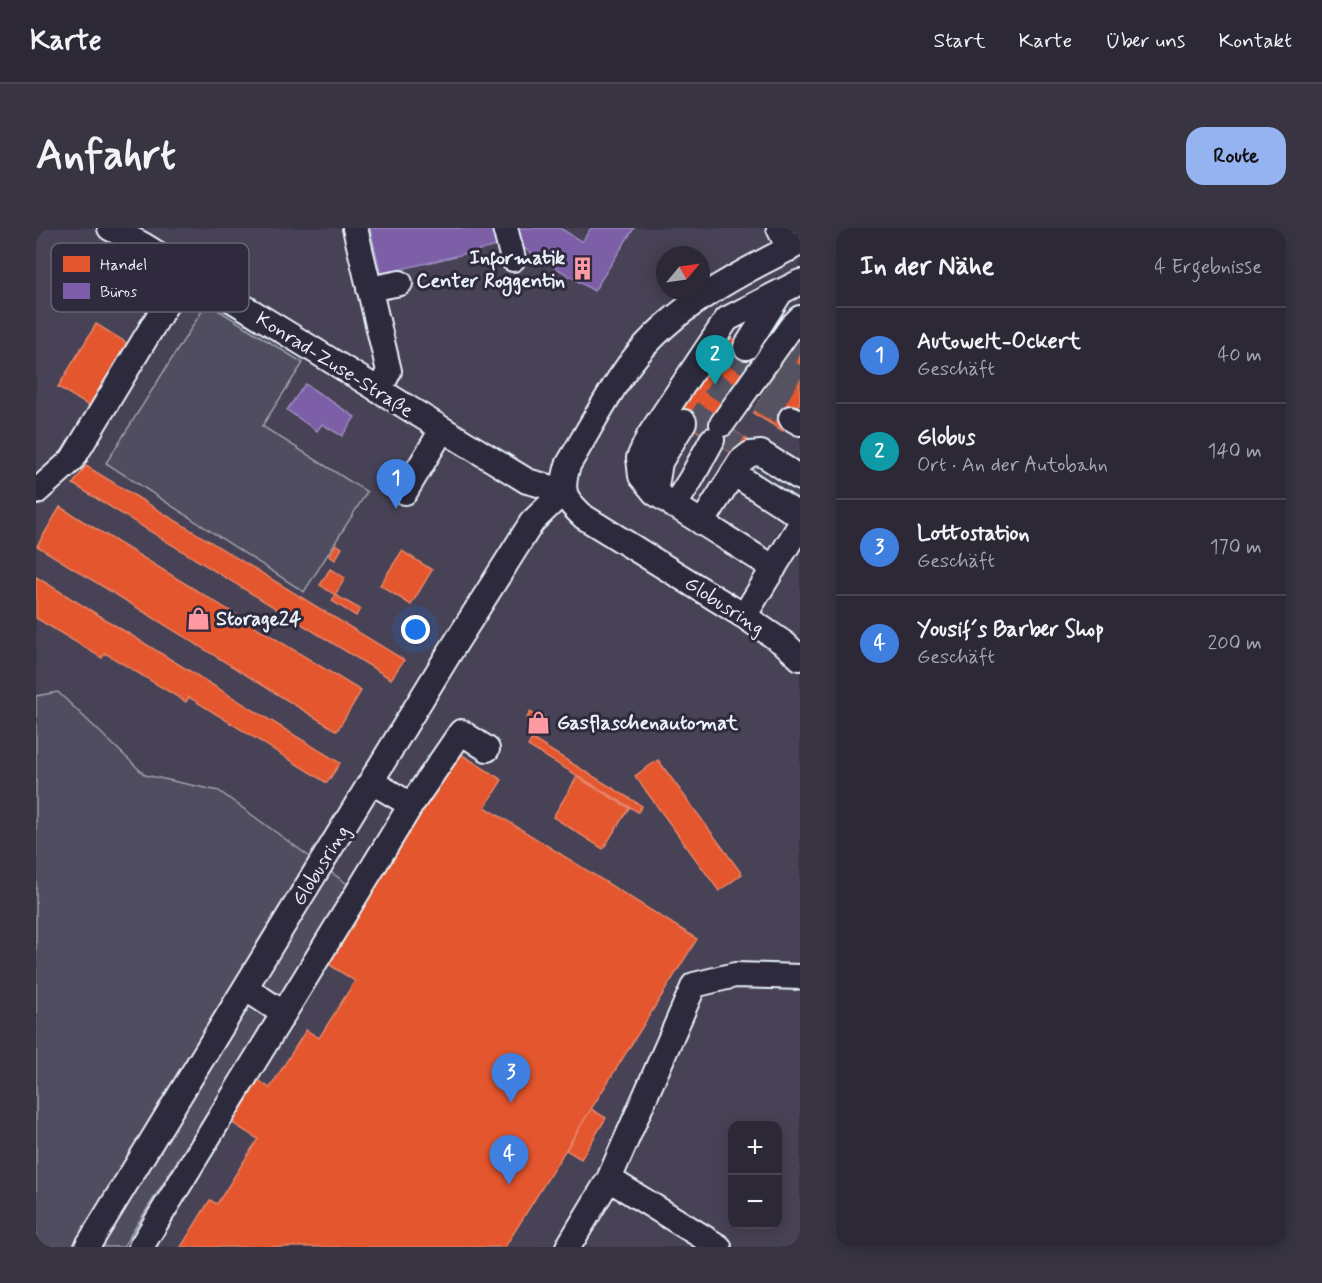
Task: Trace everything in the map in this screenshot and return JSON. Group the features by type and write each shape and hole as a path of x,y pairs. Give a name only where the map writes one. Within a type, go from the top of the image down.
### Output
{"street":[{"name":"Konrad-Zuse-Straße","path":"110,228 139,243"},
{"path":"355,228 389,371 379,391"},
{"path":"506,228 513,259"},
{"path":"564,484 568,465 621,375 649,341 687,307 789,240"},
{"path":"369,290 400,283"},
{"path":"740,344 779,293"},
{"path":"774,568 665,499 641,476 639,458 649,436 727,319 779,293"},
{"name":"Konrad-Zuse-Straße","path":"249,311 527,481 564,484"},
{"path":"36,492 72,460 162,312"},
{"path":"665,499 718,441 778,360"},
{"path":"665,499 707,470 718,441 778,360"},
{"path":"405,492 442,430"},
{"path":"718,441 750,454 761,453 800,478"},
{"path":"718,441 800,499"},
{"path":"718,441 800,516"},
{"path":"702,523 718,441"},
{"name":"Globusring","path":"564,484 568,500 584,517 744,616 800,658"},
{"name":"Globusring","path":"87,1247 450,652 532,522 564,484"},
{"path":"744,616 800,525"},
{"path":"141,1247 411,805 461,732 487,749"},
{"path":"372,782 411,805"},
{"path":"568,1247 609,1179 694,985 735,975 800,977"},
{"path":"244,988 284,1013"},
{"path":"609,1179 719,1247"}],"shaded area":[{"path":"36,228 800,228 800,1247 123,1247 350,886 219,791 145,775 59,692 36,696"},
{"path":"201,312 221,312 303,363 262,426 367,492 304,592 106,463"},
{"path":"58,692 145,775 219,791 350,886 123,1247 36,1247 36,696"}],"building: Handel":[{"path":"96,324 127,343 89,406 58,387"},
{"path":"723,333 758,355 707,437 672,415"},
{"path":"800,333 800,402 783,431 753,413"},
{"path":"718,421 748,440 737,456 707,437"},
{"name":"Storage24","path":"86,466 404,660 391,679 73,484"},
{"name":"Storage24","path":"60,507 361,691 337,731 37,546"},
{"path":"336,544 342,548 335,560 329,556"},
{"path":"402,551 432,570 411,605 380,585"},
{"path":"330,569 345,578 335,595 320,585"},
{"name":"Storage24","path":"36,577 340,763 327,783 189,697 186,702 105,653 102,658 36,618"},
{"path":"335,595 360,609 356,616 332,601"},
{"name":"Gasflaschenautomat","path":"530,712 540,718 542,715 546,718 541,727 527,718"},
{"path":"532,739 642,806 638,812 528,746"},
{"path":"456,751 502,780 485,807 697,939 505,1247 181,1247 210,1200 217,1204 258,1139 229,1121 255,1078 270,1088 306,1030 319,1038 355,981 325,962"},
{"path":"658,760 742,874 719,891 635,776"},
{"path":"577,777 629,808 603,849 553,817"},
{"path":"591,1109 606,1118 581,1159 566,1150"}],"building: Büros":[{"path":"370,228 497,228 501,245 381,274"},
{"name":"Informatik Center Roggentin","path":"518,228 560,228 582,242 591,228 634,228 594,291 522,247"},
{"path":"305,384 355,417 342,436 322,424 317,431 287,410"}],"tunnel":[{"path":"695,429 746,347"},
{"path":"790,350 800,355"},
{"path":"780,367 800,379"},
{"path":"770,383 800,401"},
{"path":"760,400 791,418"},
{"path":"724,448 734,431"}],"place":[{"name":"Informatik Center Roggentin","path":"583,269"},
{"name":"Globus","path":"715,385"},
{"name":"Autowelt-Ockert","path":"396,509"},
{"name":"Storage24","path":"198,618"},
{"name":"Gasflaschenautomat","path":"539,722"},
{"name":"Lottostation","path":"511,1103"},
{"name":"Yousif´s Barber Shop","path":"509,1185"}]}
